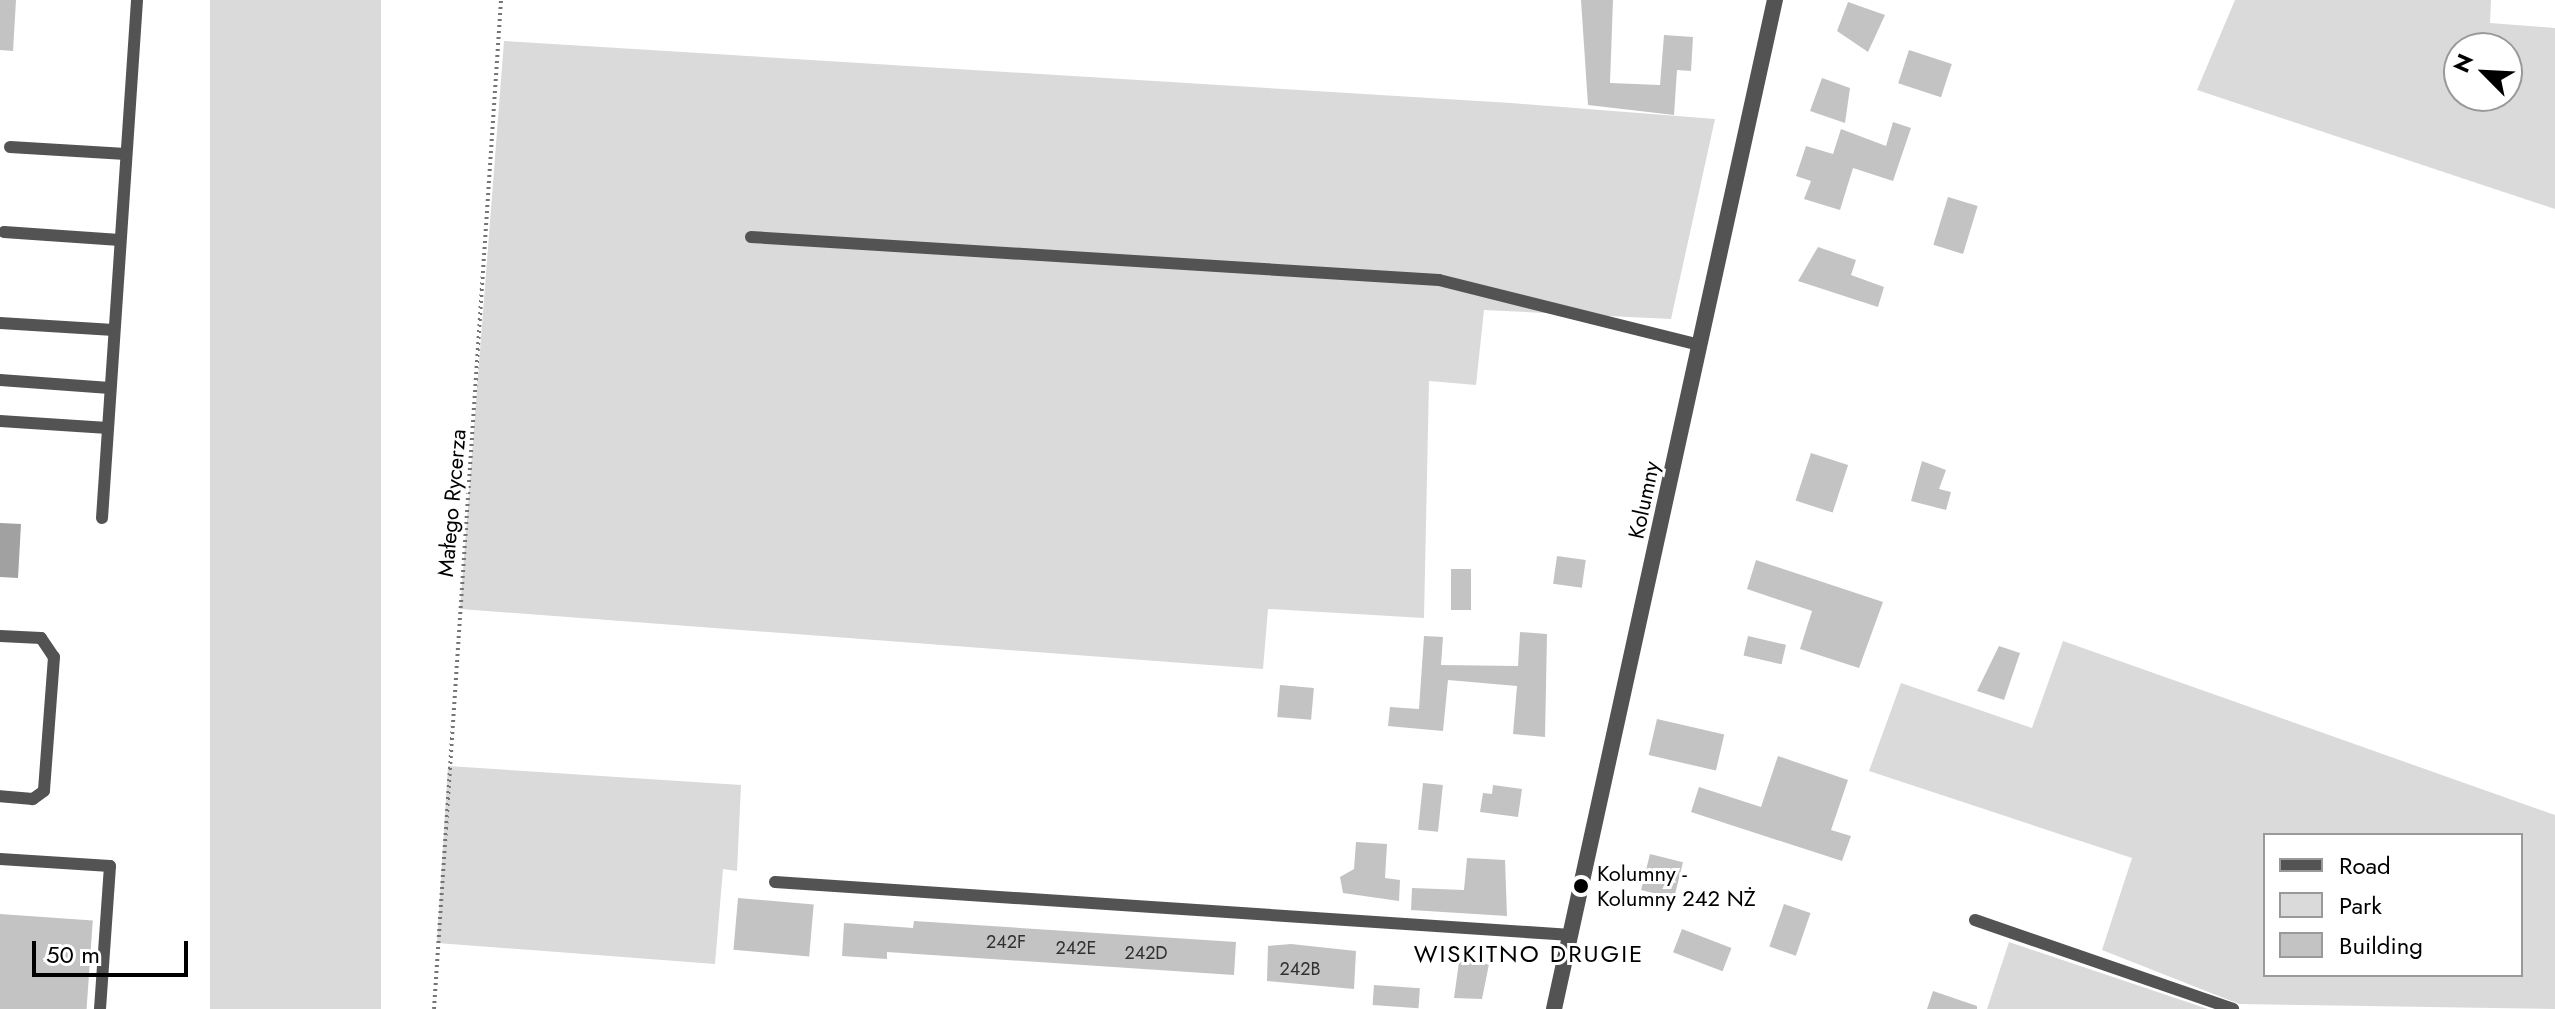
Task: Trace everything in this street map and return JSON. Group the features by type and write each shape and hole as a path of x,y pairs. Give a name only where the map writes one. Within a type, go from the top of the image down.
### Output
{"street":[{"name":"Kolumny","path":"1554,1009 1775,0"}],"lane":[{"path":"102,518 137,0"},
{"path":"10,147 126,154"},
{"path":"4,232 120,240"},
{"path":"751,237 1450,282 1700,345"},
{"path":"0,323 114,330"},
{"path":"0,380 110,388"},
{"path":"0,421 108,428"},
{"path":"0,636 41,638 54,657 44,791 33,799 0,796"},
{"path":"0,859 110,866 100,1009"},
{"path":"775,882 1571,935"},
{"path":"1975,920 2233,1009"}],"path":[{"name":"Małego Rycerza","path":"434,1009 501,0"}],"green space":[{"path":"210,0 381,0 381,1009 210,1009"},
{"path":"2235,0 2491,0 2490,23 2555,28 2555,209 2197,90"},
{"path":"504,41 1511,103 1715,119 1671,319 1484,310 1476,385 1429,381 1424,618 1268,609 1263,669 460,609"},
{"path":"2063,641 2555,815 2555,1009 2239,1004 2102,950 2132,858 1869,771 1901,683 2032,728"},
{"path":"448,766 741,785 737,871 723,869 715,964 437,943"},
{"path":"2009,942 2208,1009 1987,1009"}],"shaded area":[{"path":"0,523 21,524 18,578 0,577"}],"building":[{"path":"0,0 16,0 13,51 0,50"},
{"path":"1581,0 1613,0 1610,83 1660,85 1664,35 1693,37 1691,71 1677,70 1674,115 1588,105"},
{"path":"1848,2 1885,15 1868,52 1837,31"},
{"path":"1909,50 1952,64 1941,97 1898,83"},
{"path":"1822,78 1850,88 1845,123 1810,111"},
{"path":"1893,122 1911,128 1893,181 1853,168 1840,210 1804,199 1811,181 1796,176 1806,146 1833,154 1841,129 1886,146"},
{"path":"1948,197 1978,206 1963,254 1933,245"},
{"path":"1818,247 1856,260 1851,275 1884,287 1878,307 1798,281"},
{"path":"1811,453 1848,465 1833,513 1796,501"},
{"path":"1922,461 1946,470 1939,489 1951,492 1946,510 1911,501"},
{"path":"1557,556 1586,560 1582,588 1553,584"},
{"path":"1756,560 1883,602 1859,668 1800,649 1812,611 1747,589"},
{"path":"1451,569 1471,569 1471,610 1451,610"},
{"path":"1520,632 1547,634 1545,737 1513,734 1517,686 1448,680 1443,731 1388,726 1390,707 1419,709 1424,636 1443,637 1441,665 1518,666"},
{"path":"1748,636 1786,645 1782,664 1744,655"},
{"path":"1999,646 2020,653 2004,700 1977,691"},
{"path":"1280,685 1314,688 1311,720 1277,717"},
{"path":"1657,719 1724,735 1716,771 1649,755"},
{"path":"1778,756 1848,780 1831,830 1851,836 1842,861 1691,812 1699,787 1761,807"},
{"path":"1423,783 1443,785 1438,832 1418,830"},
{"path":"1493,785 1522,789 1518,817 1480,812 1483,793 1492,794"},
{"path":"1356,842 1387,844 1385,878 1400,880 1399,901 1343,893 1340,877 1354,869"},
{"path":"1650,854 1683,862 1674,898 1641,890"},
{"path":"1467,858 1505,860 1507,916 1411,910 1412,888 1464,890"},
{"path":"738,898 814,905 809,956 733,950"},
{"path":"1784,904 1810,913 1796,956 1769,947"},
{"path":"0,914 93,920 87,1009 0,1009"},
{"path":"914,921 1236,942 1234,975 887,952 887,959 842,956 844,923 913,928"},
{"path":"1682,929 1731,948 1723,971 1673,952"},
{"path":"1291,944 1356,951 1354,989 1267,981 1268,946"},
{"path":"1459,962 1489,964 1482,999 1454,998"},
{"path":"1374,985 1420,988 1418,1008 1373,1005"},
{"path":"1933,991 1977,1006 1977,1009 1927,1009"}],"place":[{"name":"Kolumny - Kolumny 242 NŻ","path":"1581,886"}],"district":[{"name":"WISKITNO DRUGIE","path":"1529,954"}]}
